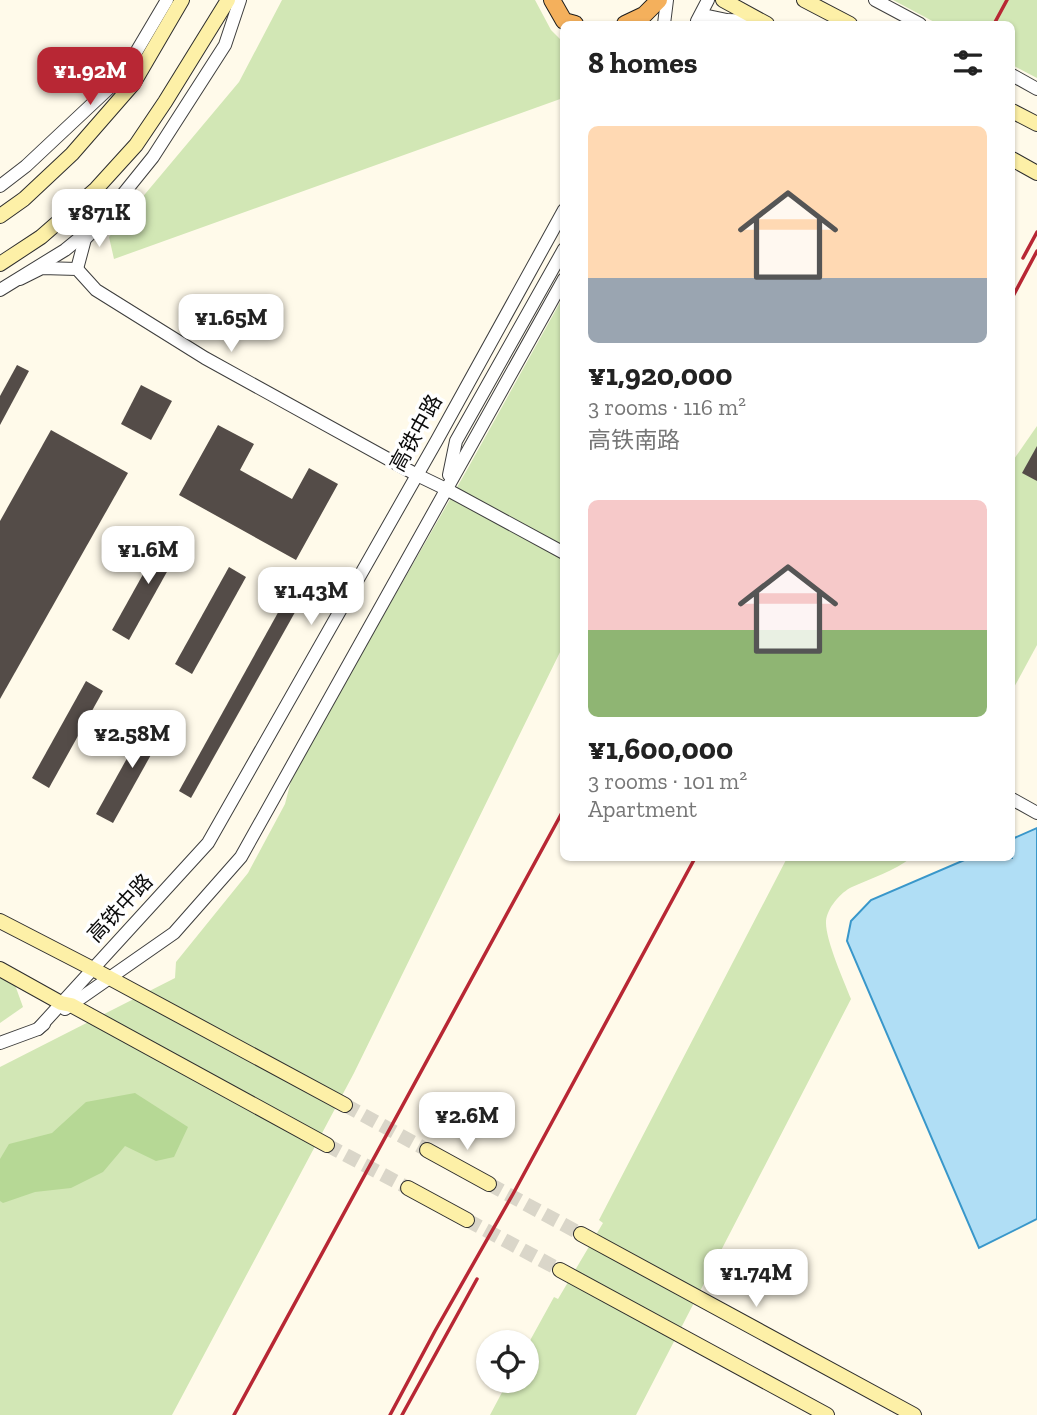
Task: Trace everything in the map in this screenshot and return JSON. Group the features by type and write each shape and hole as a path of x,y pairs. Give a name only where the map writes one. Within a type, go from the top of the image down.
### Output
{"highway":[{"path":"552,0 564,21"},
{"path":"632,21 644,16 659,0"}],"main road":[{"path":"0,216 24,199 72,154 133,84 182,0"},
{"path":"0,264 41,237 87,197 136,145 228,0"},
{"path":"723,0 760,21"},
{"path":"804,0 844,21"},
{"path":"1015,113 1037,124"},
{"path":"1015,161 1037,173"},
{"path":"0,921 345,1105"},
{"path":"0,969 327,1144"},
{"path":"427,1150 489,1184"},
{"path":"408,1188 467,1220"},
{"path":"581,1234 914,1415"},
{"path":"560,1270 827,1415"}],"street":[{"path":"122,76 167,0"},
{"path":"77,269 85,239 153,157 225,45 240,0"},
{"path":"664,21 667,0"},
{"path":"698,21 708,0"},
{"path":"876,0 914,21"},
{"path":"700,21 708,16 739,21"},
{"path":"0,186 26,166 152,51"},
{"path":"1015,77 1037,89"},
{"name":"高铁中路","path":"0,1043 38,1029 66,1004 93,969 208,843 560,216"},
{"path":"20,279 65,250 103,219"},
{"name":"高铁中路","path":"446,489 456,441 560,256"},
{"path":"0,290 42,268 77,269 96,290 205,358 560,551"},
{"name":"高铁中路","path":"66,1004 110,978 174,933 241,857 560,286"},
{"path":"1015,801 1037,813"}],"green space":[{"path":"282,0 535,0 551,30 560,39 560,99 114,259 109,237 239,82"},
{"path":"893,0 1037,0 1037,78 1015,67 1015,21 932,21"},
{"path":"560,302 560,652 354,1073 172,1415 0,1415 0,1067 175,978 176,962 248,873 285,804 293,773"},
{"path":"1037,426 1037,645 1015,685 1015,458"},
{"path":"785,861 907,861 848,889 829,911 826,921 828,938 851,999 636,1415 490,1415 502,1393 539,1393 539,1330 536,1330 554,1297 558,1299 603,1223 599,1220"},
{"path":"0,977 15,985 23,1007 0,1023"},
{"path":"135,1093 188,1127 174,1157 156,1161 125,1146 103,1172 71,1188 35,1192 3,1203 0,1201 0,1159 9,1144 52,1133 86,1102"}],"water":[{"path":"1037,828 1037,1219 979,1248 847,941 851,921 871,900 962,861 1015,861 1015,838"}],"building":[{"path":"17,365 29,371 0,425 0,396"},
{"path":"141,385 172,401 151,440 121,424"},
{"path":"218,425 254,444 240,470 292,499 309,468 338,484 296,560 179,495"},
{"path":"51,430 128,473 0,699 0,521"},
{"path":"1037,446 1037,481 1022,473"},
{"path":"166,533 183,543 129,640 112,630"},
{"path":"229,567 246,577 192,674 175,664"},
{"path":"295,582 308,589 191,798 179,791"},
{"path":"86,681 103,691 49,788 32,778"},
{"path":"150,717 167,726 113,823 96,814"}],"tunnel":[{"path":"345,1105 427,1150"},
{"path":"327,1145 408,1188"},
{"path":"489,1184 581,1234"},
{"path":"467,1220 560,1270"}],"railway":[{"path":"996,21 1007,0"},
{"path":"1023,258 1037,232"},
{"path":"1015,292 1037,251"},
{"path":"234,1415 560,816"},
{"path":"390,1415 693,861"},
{"path":"402,1415 477,1279"}]}
